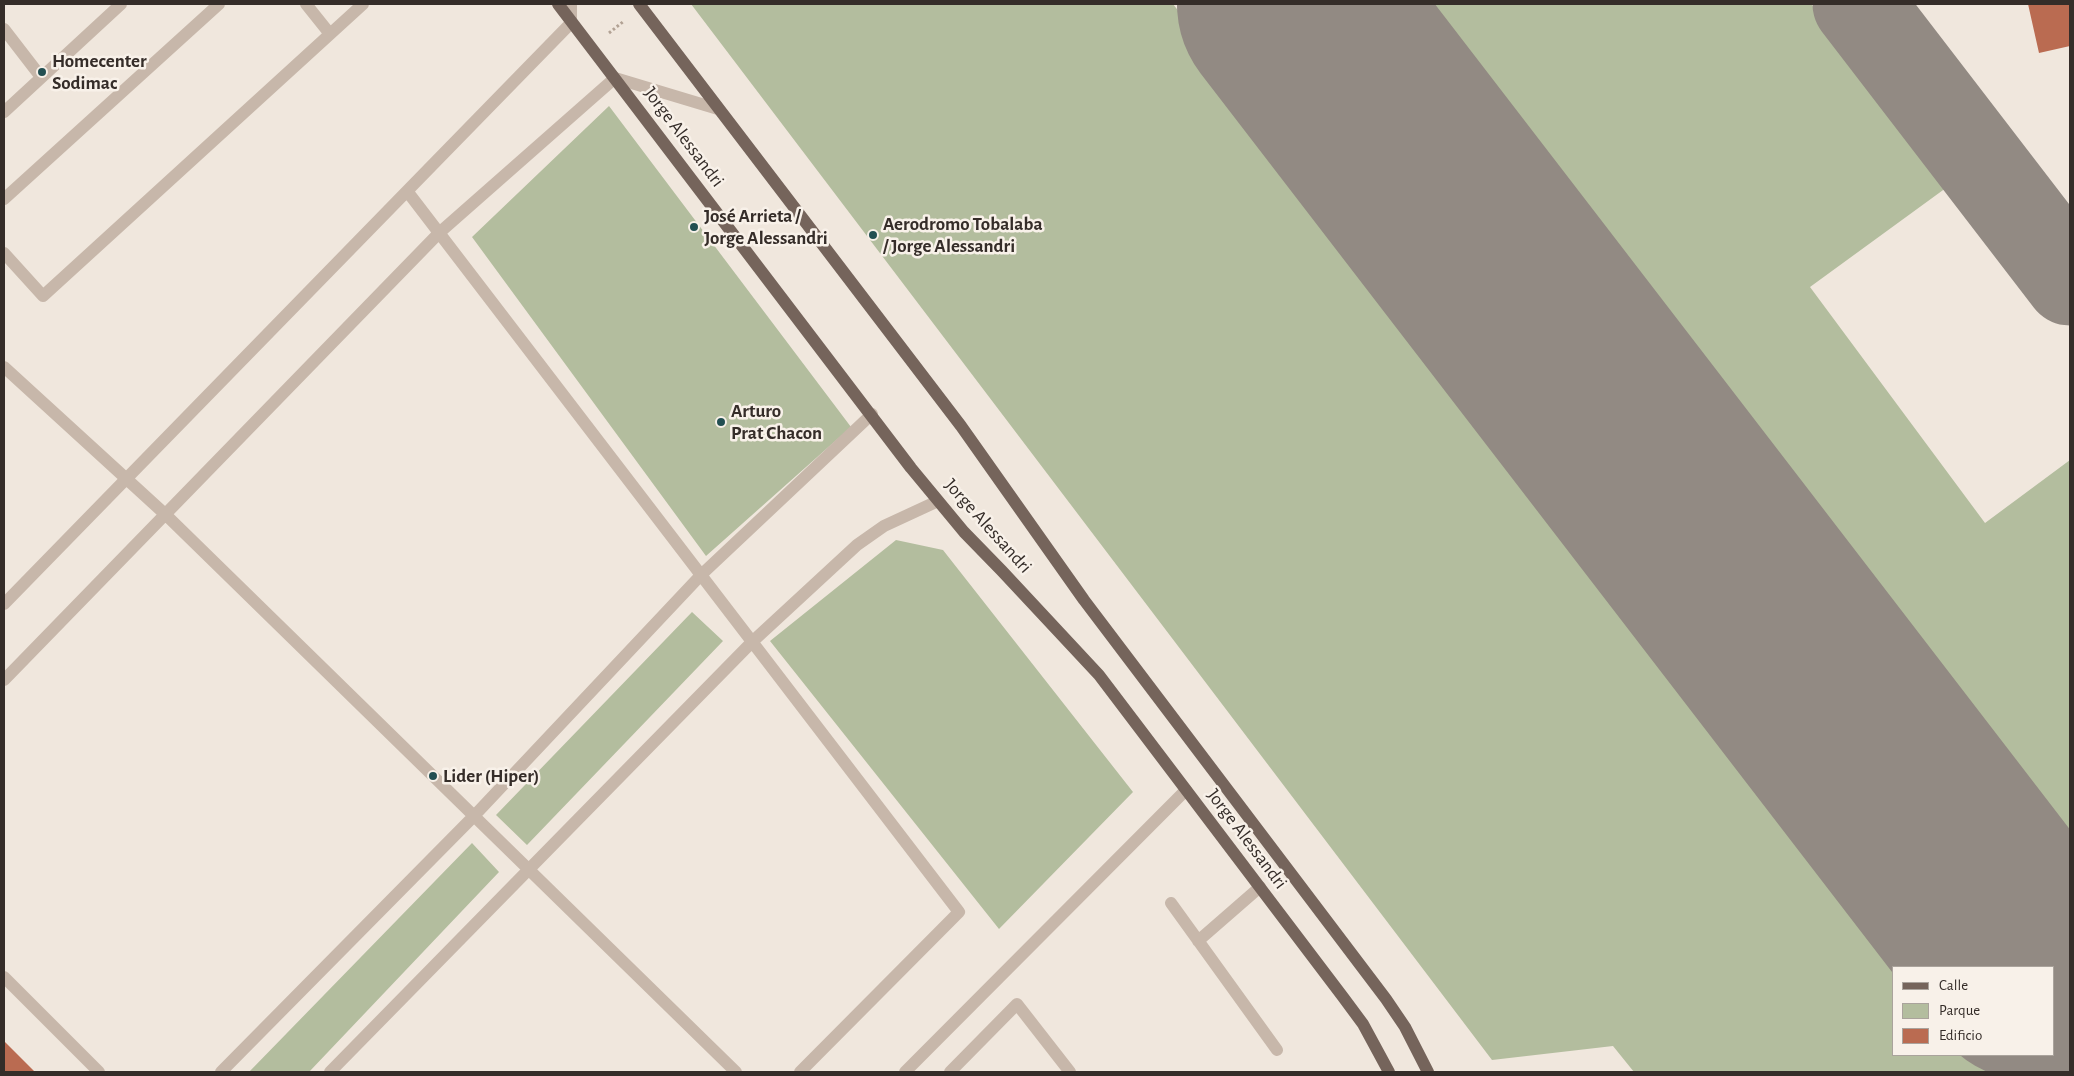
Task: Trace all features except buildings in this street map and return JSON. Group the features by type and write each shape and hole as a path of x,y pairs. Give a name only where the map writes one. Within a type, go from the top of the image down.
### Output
{"main road":[{"name":"Jorge Alessandri","path":"558,4 938,501 964,532 1002,570 1099,675 1363,1024 1389,1072"},
{"name":"Jorge Alessandri","path":"640,5 961,426 1084,600 1386,999 1405,1028 1428,1072"}],"street":[{"path":"4,112 121,4"},
{"path":"4,199 219,4"},
{"path":"306,4 330,34"},
{"path":"4,253 43,296 363,4"},
{"path":"4,604 571,23 571,4"},
{"path":"4,29 42,77"},
{"path":"4,680 439,233 615,78 718,109"},
{"path":"407,191 959,912 800,1072"},
{"path":"4,367 166,515 736,1072"},
{"path":"221,1072 474,816 701,575 872,414"},
{"path":"330,1072 752,642 858,545 884,526 938,501"},
{"path":"905,1072 1186,790"},
{"path":"1198,941 1260,888"},
{"path":"1171,903 1278,1050"},
{"path":"4,977 99,1072"},
{"path":"950,1072 1017,1004 1070,1072"}],"path":[{"path":"591,47 640,5"}],"green space":[{"path":"691,4 1173,4 1913,966 1892,966 1892,1056 1982,1056 1994,1072 1634,1072 1613,1046 1492,1060"},
{"path":"1367,4 1811,4 1950,185 1810,287 1985,523 2070,460 2070,893 2067,897 2055,900"},
{"path":"609,106 851,427 706,556 472,237"},
{"path":"896,540 943,550 1133,792 999,929 770,641"},
{"path":"692,612 723,641 527,845 496,815"},
{"path":"472,843 499,872 309,1072 249,1072"}],"taxiway":[{"path":"1858,4 2070,280"}],"runway":[{"path":"1291,4 2031,966"}],"place":[{"name":"Homecenter Sodimac","path":"42,72"},
{"name":"José Arrieta / Jorge Alessandri","path":"694,227"},
{"name":"Aerodromo Tobalaba / Jorge Alessandri","path":"873,235"},
{"name":"Arturo Prat Chacon","path":"721,422"},
{"name":"Lider (Hiper)","path":"433,776"}]}
